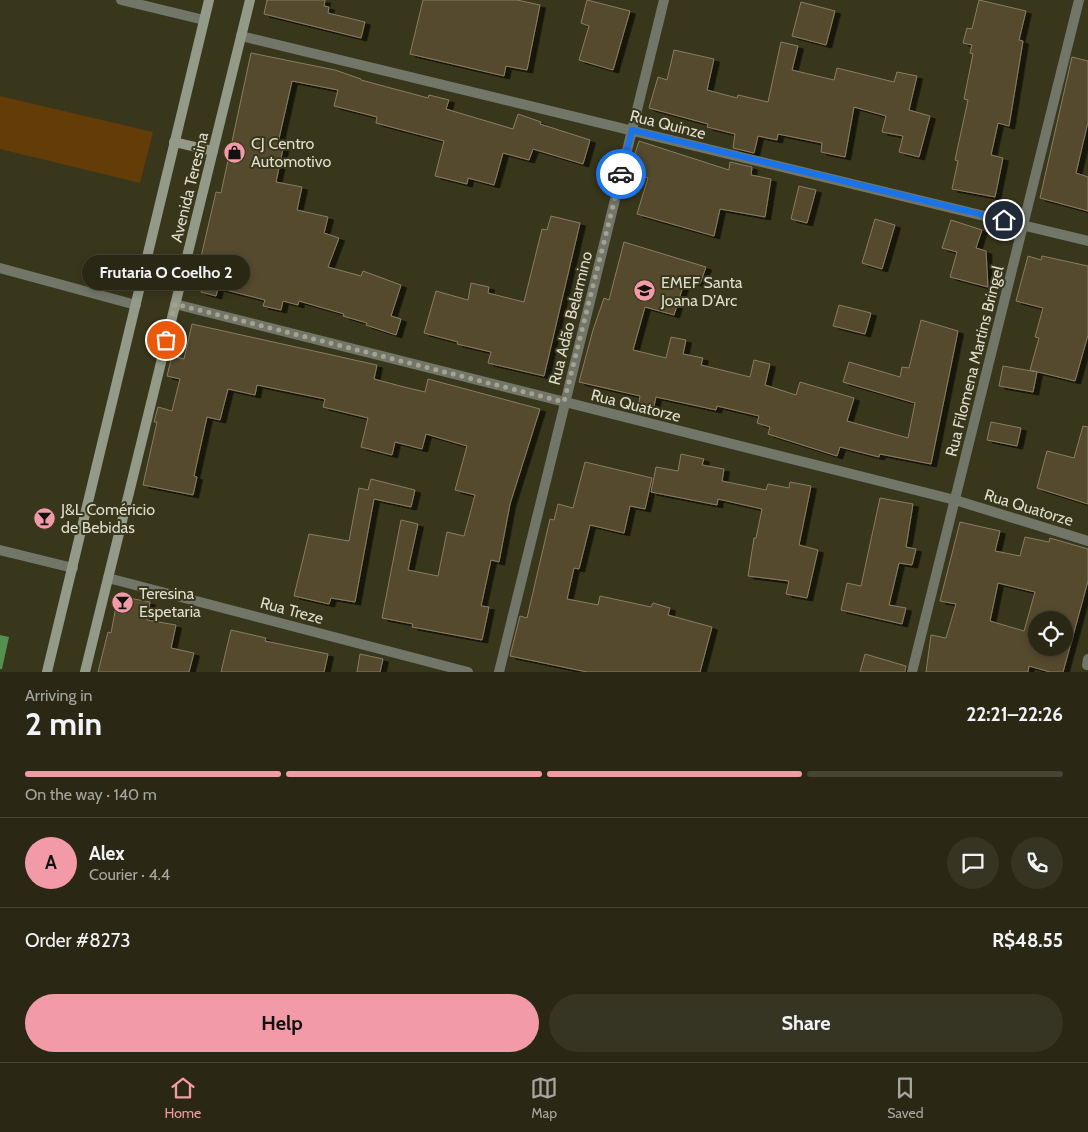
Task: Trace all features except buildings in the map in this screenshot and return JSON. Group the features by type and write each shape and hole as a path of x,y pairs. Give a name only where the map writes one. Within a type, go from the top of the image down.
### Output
{"main road":[{"name":"Avenida Teresina","path":"48,672 209,0"},
{"name":"Avenida Teresina","path":"85,672 250,0"},
{"path":"174,142 213,151"}],"street":[{"path":"121,0 204,20"},
{"name":"Rua Adão Belarmino","path":"498,672 664,0"},
{"name":"Rua Filomena Martins Bringel","path":"912,672 1079,0"},
{"name":"Rua Quinze","path":"242,36 1088,241"},
{"path":"0,268 136,305"},
{"name":"Rua Quatorze","path":"175,304 955,500 1088,541"},
{"path":"0,550 73,568"},
{"name":"Rua Treze","path":"108,578 468,672"}],"shaded area":[{"path":"0,96 153,132 140,183 0,149"},
{"path":"0,635 9,637 2,669 0,669"}],"way so far":[{"path":"166,340 175,304 564,402 621,174"}],"place":[{"name":"CJ Centro Automotivo","path":"235,152"},
{"name":"EMEF Santa Joana D'Arc","path":"645,291"},
{"name":"Frutaria O Coelho 2","path":"166,340"},
{"name":"J&L Coméricio de Bebidas","path":"45,518"},
{"name":"Teresina Espetaria","path":"123,602"}],"route":[{"path":"621,174 632,130 1004,220"}]}
